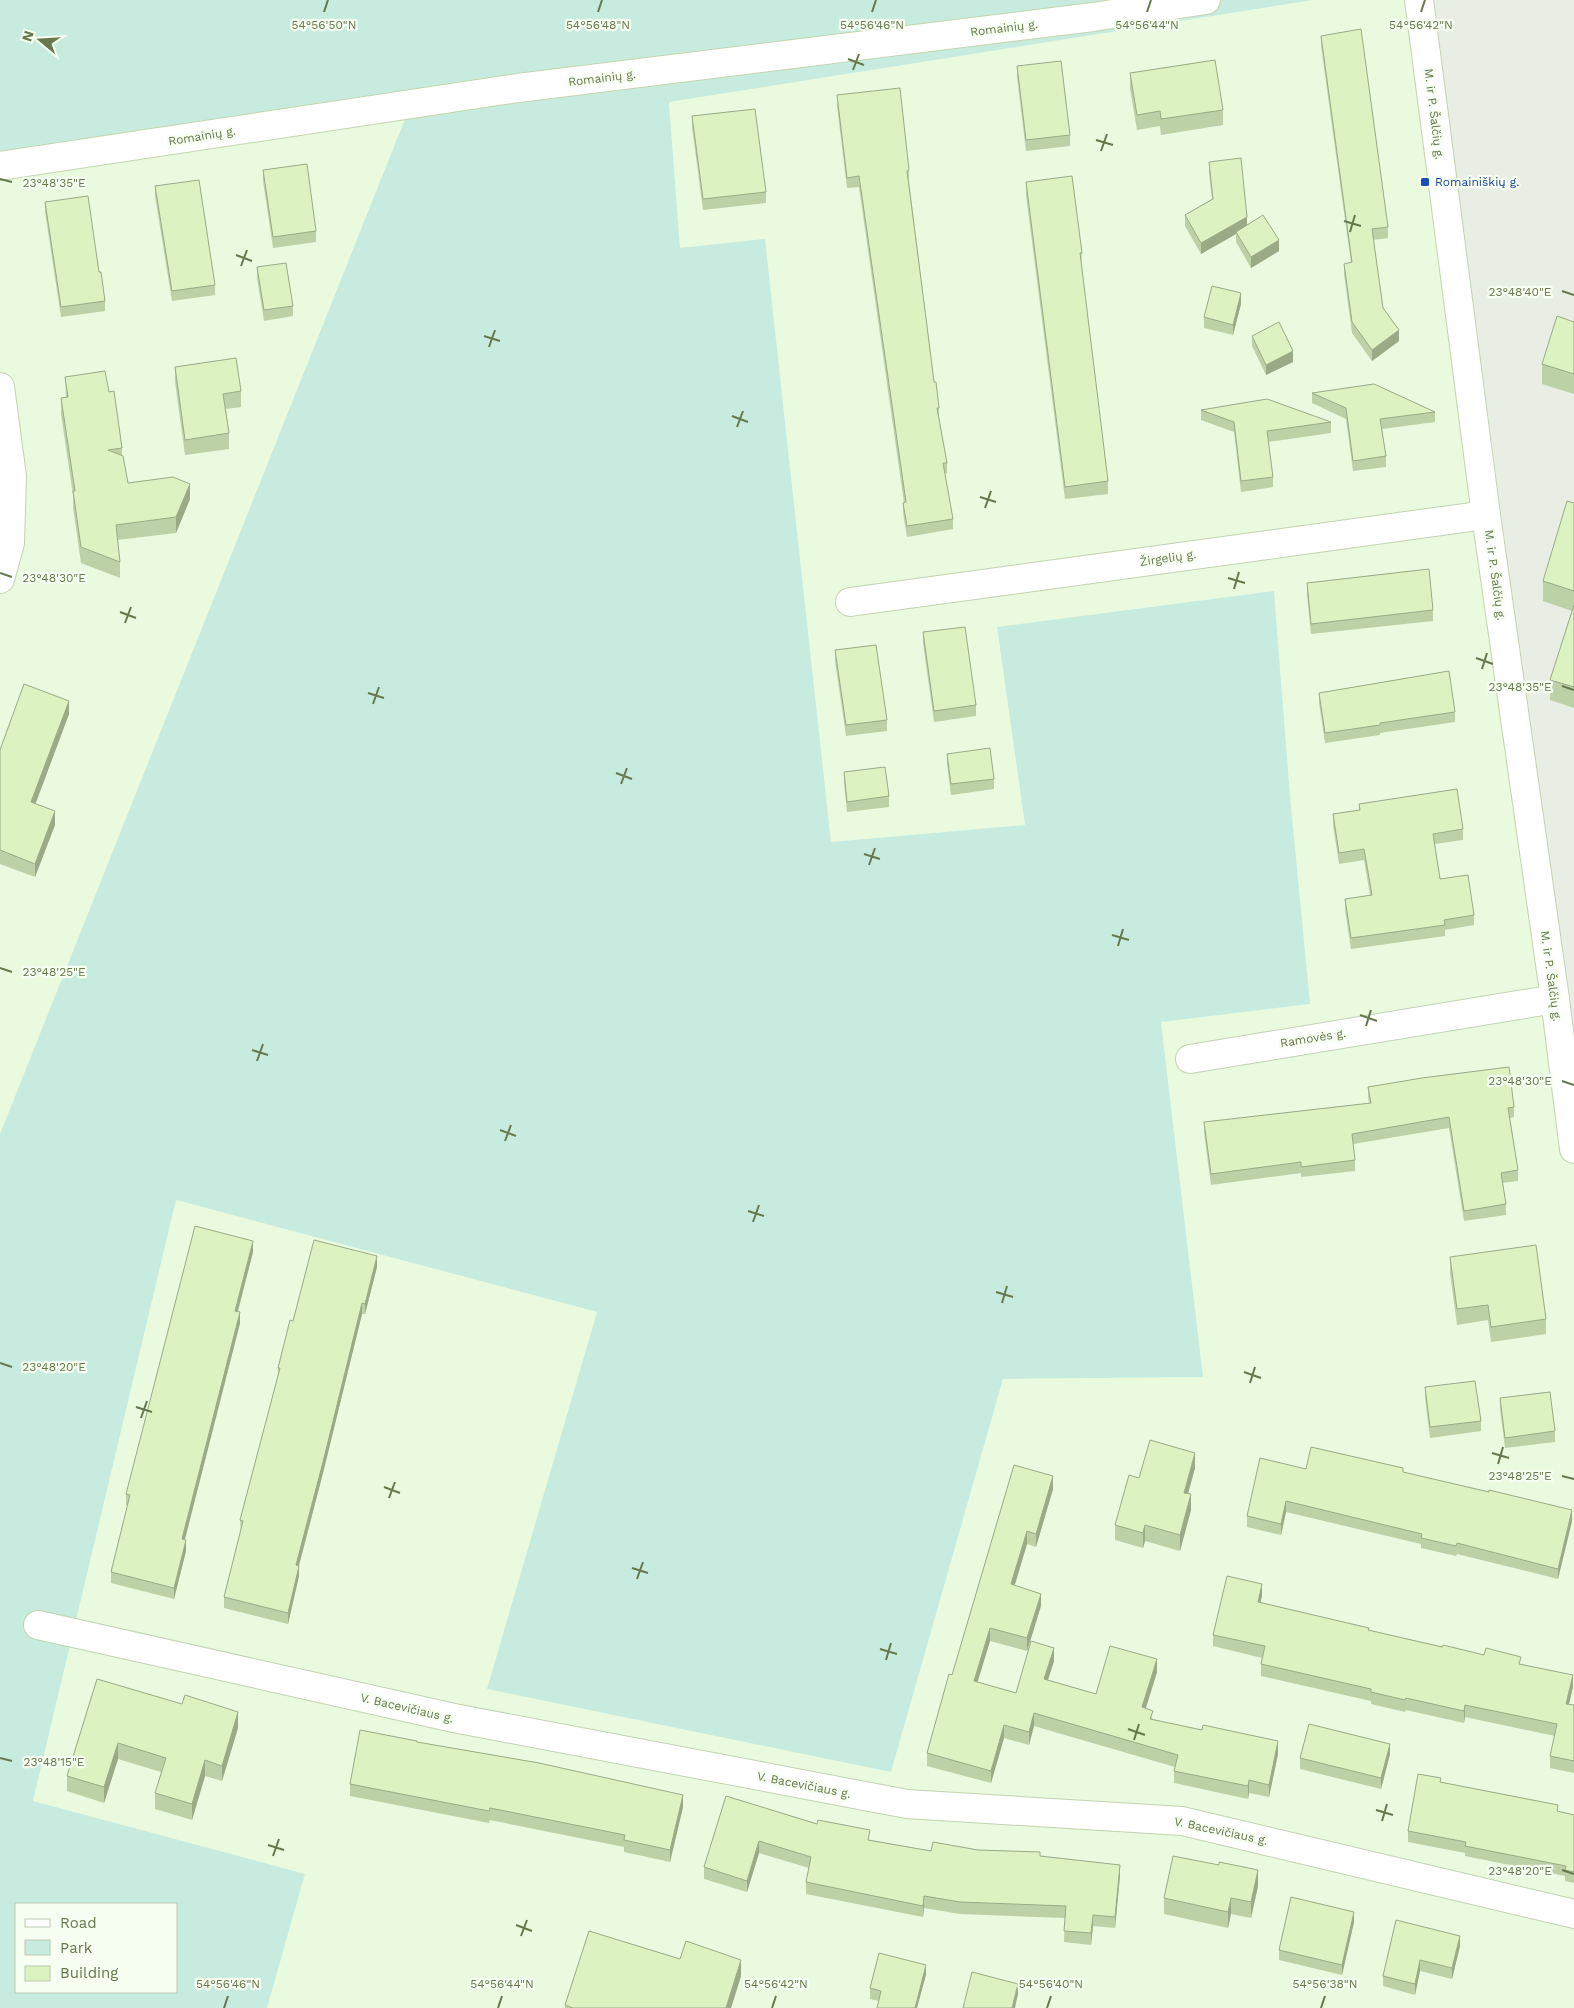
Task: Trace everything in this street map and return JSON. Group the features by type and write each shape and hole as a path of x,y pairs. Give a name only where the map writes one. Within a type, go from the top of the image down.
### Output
{"street":[{"name":"Romainių g.","path":"0,166 518,88 1093,17 1206,0"},
{"name":"M. ir P. Šalčių g.","path":"1419,0 1486,515 1574,1149"},
{"path":"0,387 12,476 10,543 0,579"},
{"name":"Žirgelių g.","path":"850,602 1486,515"},
{"name":"Ramovės g.","path":"1190,1058 1554,999"},
{"name":"V. Bacevičiaus g.","path":"38,1625 454,1718 907,1804 1182,1821 1574,1914"}],"shaded area":[{"path":"1313,0 1433,0 1574,1063 1574,2008 267,2008 305,1874 33,1802 176,1200 597,1312 488,1689 891,1772 1003,1379 1203,1377 1161,1021 1290,796 1274,591 997,627 1025,825 831,842 765,239 680,249 669,101"},
{"path":"1433,0 1574,0 1574,1063 1562,974"},
{"path":"407,114 0,1134 0,167"}],"green space":[{"path":"0,0 1313,0 669,102 680,248 765,239 831,842 1025,825 997,627 1274,591 1290,796 1310,1004 1161,1022 1203,1377 1003,1379 891,1772 487,1689 597,1312 176,1200 33,1801 305,1874 267,2008 0,2008 0,1134 407,114 0,167"}],"building":[{"path":"1361,29 1388,227 1372,229 1383,308 1399,330 1372,350 1352,322 1344,264 1352,262 1321,36"},
{"path":"1215,60 1223,110 1161,119 1160,111 1137,115 1130,73"},
{"path":"1061,61 1070,135 1026,140 1017,66"},
{"path":"900,88 909,170 907,171 934,382 936,382 939,408 937,408 947,463 943,463 953,519 907,526 903,503 906,502 859,176 847,178 837,95"},
{"path":"755,109 766,192 703,199 692,116"},
{"path":"1241,158 1247,217 1201,243 1185,215 1213,199 1209,162"},
{"path":"307,164 316,231 273,237 263,170"},
{"path":"1072,176 1108,481 1065,487 1026,182"},
{"path":"199,180 215,285 172,291 155,186"},
{"path":"88,196 105,301 61,307 45,202"},
{"path":"1263,215 1279,240 1251,257 1236,232"},
{"path":"286,263 293,306 264,310 257,267"},
{"path":"1212,286 1241,293 1233,325 1204,317"},
{"path":"1557,316 1574,322 1574,374 1542,364"},
{"path":"1279,322 1293,351 1266,365 1252,336"},
{"path":"236,358 241,391 223,394 229,433 185,440 175,367"},
{"path":"105,371 109,392 114,391 122,448 108,450 123,456 128,483 173,477 190,484 176,517 116,525 120,562 81,547 73,491 75,491 61,398 68,397 65,377"},
{"path":"1374,384 1435,412 1380,419 1386,456 1353,461 1346,408 1312,393"},
{"path":"1267,399 1331,422 1267,431 1273,477 1241,481 1234,422 1201,410"},
{"path":"1567,501 1574,503 1574,591 1543,581"},
{"path":"1429,569 1433,610 1311,624 1307,583"},
{"path":"1574,605 1574,687 1550,680"},
{"path":"965,627 976,705 934,711 923,632"},
{"path":"876,645 887,720 846,725 835,650"},
{"path":"1449,671 1455,712 1325,733 1319,693"},
{"path":"24,684 69,701 31,802 55,811 35,864 0,850 0,750"},
{"path":"990,748 994,779 951,784 947,754"},
{"path":"885,767 889,796 847,802 844,772"},
{"path":"1457,789 1463,829 1433,834 1440,879 1468,875 1474,915 1444,920 1445,925 1351,938 1345,899 1372,895 1364,849 1339,853 1333,814 1360,810 1359,804"},
{"path":"1509,1067 1514,1107 1508,1108 1518,1170 1501,1173 1506,1204 1464,1211 1449,1117 1352,1134 1355,1160 1301,1167 1301,1162 1211,1174 1204,1122 1371,1103 1368,1087"},
{"path":"195,1226 253,1241 235,1311 240,1312 182,1539 186,1540 174,1588 111,1572 130,1495 126,1494"},
{"path":"314,1240 377,1256 365,1304 362,1303 296,1565 299,1566 288,1613 224,1597 243,1521 240,1520 280,1368 278,1368 290,1320 293,1321"},
{"path":"1536,1245 1546,1319 1491,1327 1488,1305 1457,1309 1450,1257"},
{"path":"1475,1381 1481,1421 1430,1427 1425,1387"},
{"path":"1550,1392 1555,1431 1505,1438 1500,1398"},
{"path":"1150,1440 1195,1453 1184,1493 1191,1494 1180,1535 1145,1525 1143,1533 1115,1525 1129,1475 1139,1478"},
{"path":"1311,1447 1403,1468 1403,1472 1572,1510 1558,1569 1457,1543 1456,1546 1421,1538 1422,1534 1286,1501 1281,1524 1247,1516 1260,1458 1306,1469"},
{"path":"1014,1465 1053,1476 1036,1534 1027,1531 1011,1584 1041,1594 1027,1638 990,1628 974,1681 1016,1693 1031,1641 1054,1648 1044,1679 1096,1694 1110,1646 1157,1659 1142,1707 1153,1711 1150,1719 1202,1730 1203,1725 1278,1741 1269,1785 1249,1780 1248,1786 1174,1771 1178,1755 1034,1713 1029,1732 1004,1725 991,1771 927,1753 949,1674 952,1675"},
{"path":"1227,1576 1262,1584 1258,1602 1442,1647 1443,1645 1484,1655 1486,1648 1521,1657 1519,1664 1573,1675 1566,1704 1574,1705 1574,1761 1550,1756 1557,1724 1465,1705 1464,1711 1406,1698 1405,1700 1371,1692 1371,1689 1261,1664 1265,1646 1213,1635"},
{"path":"97,1679 182,1704 185,1695 238,1712 222,1766 205,1760 192,1804 155,1793 166,1758 118,1743 104,1787 67,1776"},
{"path":"1309,1724 1390,1744 1381,1778 1300,1758"},
{"path":"360,1730 539,1763 683,1795 670,1850 624,1840 625,1835 490,1808 489,1811 350,1784"},
{"path":"1418,1774 1441,1778 1440,1782 1558,1805 1557,1811 1574,1815 1574,1872 1565,1870 1566,1866 1465,1846 1466,1842 1408,1831"},
{"path":"726,1796 817,1824 818,1820 870,1830 868,1840 931,1851 933,1842 978,1850 1040,1852 1040,1856 1120,1865 1115,1917 1093,1915 1091,1933 1064,1931 1066,1906 960,1902 924,1896 923,1906 806,1882 811,1857 759,1841 747,1881 704,1867"},
{"path":"1173,1856 1219,1865 1219,1862 1258,1870 1251,1902 1231,1898 1228,1912 1164,1898"},
{"path":"1291,1897 1354,1912 1342,1965 1279,1950"},
{"path":"1396,1920 1460,1936 1452,1968 1420,1960 1415,1984 1383,1976"},
{"path":"589,1931 680,1959 686,1941 741,1960 726,2008 573,2008 565,2005"},
{"path":"879,1953 926,1965 915,2008 877,2008 881,1991 870,1988"},
{"path":"972,1972 1018,1984 1012,2008 963,2008"}],"place":[{"name":"Romainiškių g.","path":"1425,182"}]}
